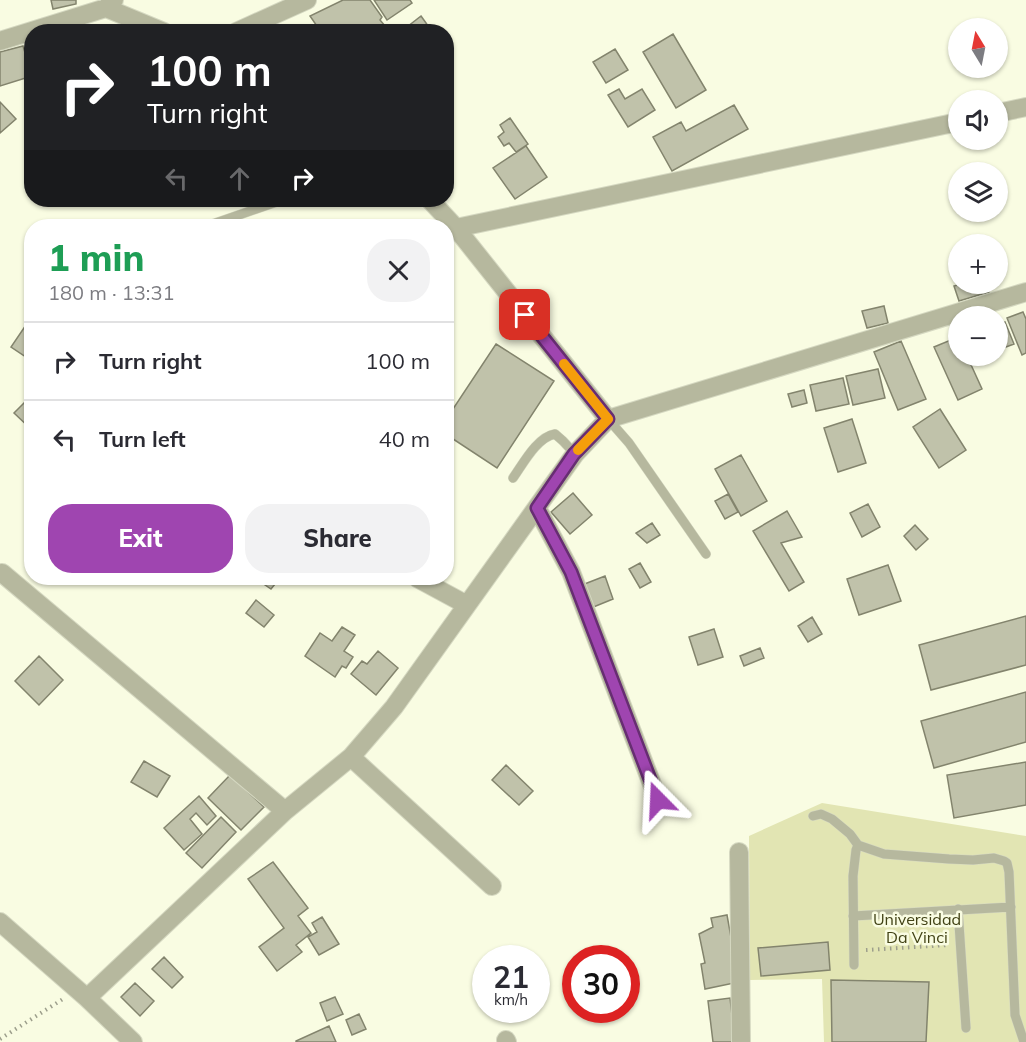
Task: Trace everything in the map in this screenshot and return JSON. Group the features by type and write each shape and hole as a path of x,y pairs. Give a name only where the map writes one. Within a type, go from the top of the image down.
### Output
{"street":[{"path":"254,24 307,0"},
{"path":"51,24 110,4 149,24"},
{"path":"0,41 24,33"},
{"path":"1008,111 1026,107"},
{"path":"608,419 456,228 948,124"},
{"path":"436,207 448,219"},
{"path":"83,994 285,811 351,757 394,707 574,454 608,419 1026,292"},
{"path":"537,508 571,572 658,800"},
{"path":"2,573 285,811"},
{"path":"430,585 467,604"},
{"path":"351,757 492,886"},
{"path":"740,852 741,1042"},
{"path":"0,922 83,994 133,1042"}],"lane":[{"path":"227,219 262,207"},
{"path":"608,419 629,443 706,554"},
{"path":"513,478 548,435 555,434 574,454"},
{"path":"813,816 821,814 832,819 850,834 858,845 884,854 974,860 994,858 1007,863 1016,1015 1024,1042"},
{"path":"854,965 853,876 858,845"},
{"path":"853,916 1011,907"},
{"path":"958,909 966,1028"}],"path":[{"path":"854,951 961,944"},
{"path":"0,1039 83,994"}],"green space":[{"name":"Universidad Da Vinci","path":"822,803 1026,836 1026,1042 824,1042 822,979 750,980 749,836"}],"building":[{"path":"51,0 76,0 76,4 53,9"},
{"path":"343,0 370,0 382,17 380,20 383,24 316,24 310,16"},
{"path":"374,0 410,0 412,3 387,20"},
{"path":"421,16 427,24 411,24"},
{"path":"673,34 706,90 676,108 643,52"},
{"path":"23,46 24,78 0,86 0,52"},
{"path":"615,49 628,70 606,83 593,62"},
{"path":"619,89 625,99 642,89 655,110 628,127 608,95"},
{"path":"0,102 16,119 0,133"},
{"path":"734,105 748,129 672,171 653,137 681,122 686,131"},
{"path":"510,118 528,144 516,152 509,143 504,146 498,137 504,132 500,125"},
{"path":"526,146 547,177 515,199 493,168"},
{"path":"957,294 982,294 959,301"},
{"path":"884,306 888,323 867,328 862,311"},
{"path":"1023,312 1026,319 1026,353 1022,355 1008,320 1008,318"},
{"path":"24,328 24,356 11,347"},
{"path":"1008,329 1014,344 1008,346"},
{"path":"901,341 926,399 898,410 874,352"},
{"path":"948,341 948,366 972,366 982,389 958,400 934,347"},
{"path":"496,344 554,381 497,468 454,440 454,407"},
{"path":"878,369 885,398 853,405 846,376"},
{"path":"843,378 849,404 816,411 810,385"},
{"path":"804,390 807,403 792,407 788,394"},
{"path":"24,403 24,422 14,413"},
{"path":"940,409 966,450 939,468 913,427"},
{"path":"852,419 866,463 838,472 824,428"},
{"path":"741,455 767,501 741,516 715,469"},
{"path":"573,493 592,515 570,534 551,512"},
{"path":"728,494 738,512 725,519 715,501"},
{"path":"868,504 880,527 862,537 850,513"},
{"path":"787,511 802,537 781,543 804,582 789,591 753,531"},
{"path":"652,523 660,535 647,543 636,533"},
{"path":"915,525 928,539 916,550 904,536"},
{"path":"640,563 651,582 640,588 629,569"},
{"path":"888,565 901,601 859,615 847,579"},
{"path":"605,576 613,599 591,608 582,585"},
{"path":"256,600 274,615 264,627 246,613"},
{"path":"1026,616 1026,665 931,690 919,645"},
{"path":"812,617 822,634 808,642 798,626"},
{"path":"342,627 355,635 344,651 353,657 346,668 342,666 335,677 305,656 320,633 332,641"},
{"path":"714,629 723,657 698,665 689,637"},
{"path":"760,648 764,658 744,666 740,656"},
{"path":"378,651 398,668 376,695 351,674 362,661 367,664"},
{"path":"39,656 63,680 39,705 15,681"},
{"path":"1026,692 1026,742 934,768 921,721"},
{"path":"144,761 170,776 157,797 131,782"},
{"path":"1026,762 1026,805 954,818 947,775"},
{"path":"506,765 533,791 519,805 492,780"},
{"path":"230,775 264,807 241,830 208,798"},
{"path":"199,796 216,816 207,825 196,813 190,819 202,834 184,850 164,828"},
{"path":"221,817 236,832 202,868 186,853"},
{"path":"273,862 308,908 298,916 311,933 296,945 302,952 277,971 259,947 284,928 248,879"},
{"path":"727,915 739,982 705,989 701,964 705,963 699,934 713,927 711,918"},
{"path":"322,917 339,944 319,955 308,937 317,932 312,923"},
{"path":"828,942 830,970 761,976 758,948"},
{"path":"164,957 183,977 172,988 152,969"},
{"path":"831,980 929,982 926,1042 832,1042"},
{"path":"135,983 154,1001 140,1016 121,997"},
{"path":"335,997 343,1014 327,1021 320,1003"},
{"path":"730,998 735,1042 713,1042 708,1001"},
{"path":"359,1014 366,1029 352,1035 346,1020"},
{"path":"329,1026 336,1042 296,1042 296,1041"}],"slow traffic":[{"path":"564,364 608,419 578,450"}],"route":[{"path":"525,315 608,419 574,454 537,508 571,572 658,800"}]}
